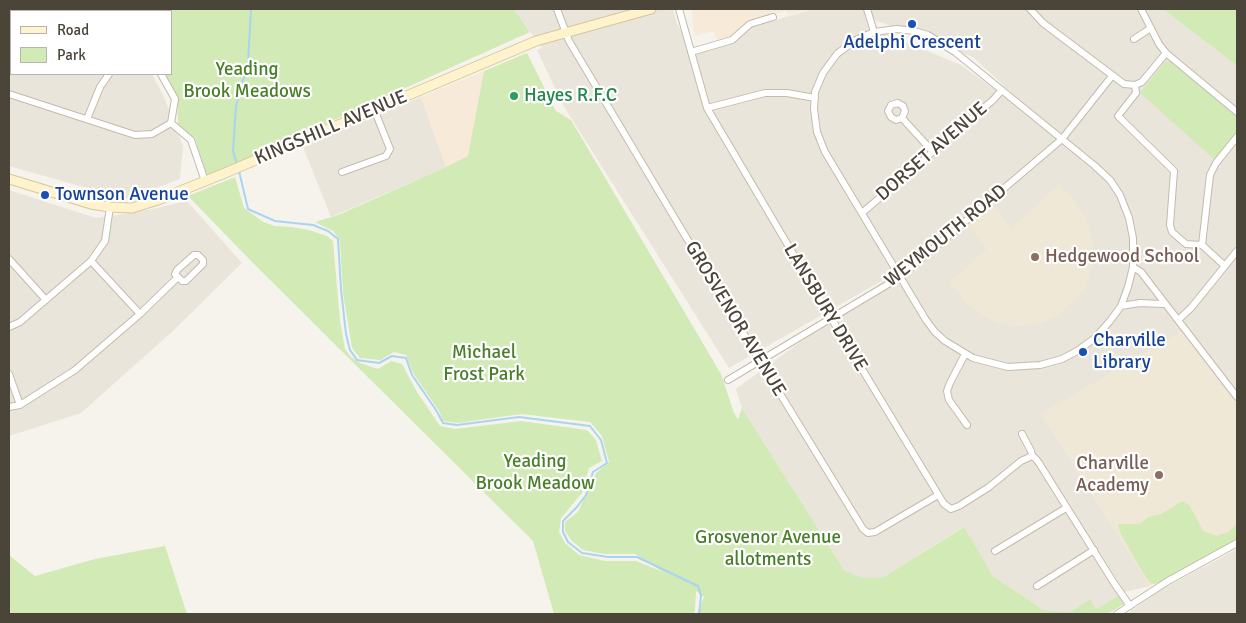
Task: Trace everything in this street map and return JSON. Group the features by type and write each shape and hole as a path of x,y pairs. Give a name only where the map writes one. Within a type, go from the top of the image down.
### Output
{"street":[{"name":"GROSVENOR AVENUE","path":"557,9 564,33 860,526 866,532 874,532 938,494"},
{"name":"KINGSHILL AVENUE","path":"9,179 91,204 132,208 158,200 245,165 536,41 651,9"},
{"name":"LANSBURY DRIVE","path":"679,9 707,108 831,318 947,508 954,509 989,487 1021,461 1032,456"},
{"path":"867,9 874,32"},
{"path":"1030,9 1043,23 1124,84 1135,85 1144,80 1166,53"},
{"path":"1141,9 1166,53 1237,112"},
{"path":"691,52 732,40 750,24 773,17"},
{"path":"1134,39 1151,28"},
{"path":"906,30 928,35 954,52 1102,172 1120,195 1132,226 1134,245 1133,267 1126,293 1121,306 1110,321 1095,338 1077,351 1056,361 1030,367 1008,367 982,361 965,354 935,332 926,320 819,139 814,117 814,98 819,79 832,60 854,41 874,32 906,30"},
{"path":"86,119 100,87 109,75"},
{"path":"161,75 175,100 171,123"},
{"name":"WEYMOUTH ROAD","path":"728,380 900,277 1062,139 1112,76"},
{"path":"1135,85 1136,93 1118,116 1174,170 1171,228 1175,235 1186,244 1202,245 1225,266"},
{"name":"DORSET AVENUE","path":"862,213 1002,90"},
{"path":"707,108 765,93 787,93 814,98"},
{"path":"9,94 135,135 152,134 171,123"},
{"path":"342,172 386,156 390,149 374,109"},
{"path":"902,118 933,152"},
{"path":"171,123 191,140 205,181"},
{"path":"1202,245 1212,172 1216,163 1237,137"},
{"path":"9,327 20,322 91,261 105,241 110,207"},
{"path":"1178,320 1191,308 1237,251"},
{"path":"194,255 198,255 203,260 203,264 186,281 178,278 175,274 176,270 194,255"},
{"path":"9,259 46,300"},
{"path":"91,261 140,314"},
{"path":"1133,267 1141,272 1237,397"},
{"path":"9,407 20,405 75,370 140,314 178,278"},
{"path":"1121,306 1140,303 1162,304 1164,302"},
{"path":"965,354 947,391 949,400 967,425"},
{"path":"9,374 20,405"},
{"path":"1022,434 1032,456 1039,463 1114,584 1130,606"},
{"path":"996,551 1066,508"},
{"path":"1117,614 1168,581 1237,543"},
{"path":"1037,586 1094,550"}],"shaded area":[{"path":"9,9 117,9 10,10 10,75 153,75 163,95 183,146 180,179 126,199 9,166"},
{"path":"514,9 673,9 677,24 694,52 752,27 813,9 863,9 870,37 886,34 961,65 1057,135 973,57 872,19 869,9 1163,9 1237,66 1237,397 1185,330 1042,414 1150,586 1125,592 1098,550 1101,569 1118,596 1096,609 1090,599 1070,612 1043,611 993,576 963,527 882,578 862,578 844,570 742,408 736,389 892,275 729,368 563,105 537,50 542,48"},
{"path":"692,9 810,9 788,15 786,11 747,22 731,36 717,40 714,31 694,36"},
{"path":"484,71 468,156 446,167 421,97"},
{"path":"421,97 446,167 331,217 303,147"},
{"name":"Hedgewood School","path":"1059,185 1076,202 1086,218 1093,242 1092,267 1084,290 1073,303 1056,317 1037,324 1014,326 999,323 982,316 967,304 949,282 986,250 969,226 993,206 1011,228"},
{"path":"9,190 96,218 148,210 187,201 242,263 174,330 81,413 9,436"},
{"name":"Charville Academy","path":"1181,331 1237,403 1237,537 1150,586 1042,414"},
{"path":"1237,549 1237,614 1127,614 1159,591"}],"green space":[{"name":"Yeading Brook Meadows","path":"514,9 530,32 207,177 195,138 178,125 177,97 166,75 172,75 172,10 131,10"},
{"path":"1163,9 1237,9 1237,66"},
{"path":"527,53 556,111 571,120 721,374 734,413 738,419 742,408 844,570 862,578 882,578 964,527 993,576 1043,610 1070,612 1090,599 1096,609 1118,596 1124,604 1107,614 697,614 704,597 696,591 693,614 554,614 533,541 188,196 235,177 244,208 263,222 275,226 309,230 327,236 333,241 340,321 345,349 351,357 360,363 378,369 391,361 402,364 417,392 440,426 455,429 521,421 587,430 596,440 602,461 589,468 582,493 561,518 559,532 565,543 579,555 605,561 636,561 663,572 635,554 604,554 583,550 571,540 565,531 565,522 578,512 596,473 609,462 602,436 590,422 521,414 458,423 443,421 439,411 413,373 406,355 394,352 380,360 360,358 352,348 343,293 340,241 333,231 315,222 338,215 468,156 484,71"},
{"path":"1165,62 1171,62 1237,114 1237,132 1215,160 1140,93"},
{"path":"1183,501 1190,506 1203,531 1217,536 1228,532 1237,524 1237,538 1162,581 1155,584 1150,583 1120,532 1118,524 1139,524 1149,517 1161,514"},
{"path":"165,546 187,614 9,614 9,555 35,576 95,559"}],"waterway":[{"path":"237,164 233,151 236,106 248,63 251,9"},
{"path":"239,171 248,209 275,221 313,225 328,231 338,239 341,289 346,334 350,350 357,360 379,363 392,356 406,358 412,375 443,423 457,425 519,417 590,426 601,440 607,463 593,472 586,495 563,521 563,532 568,542 582,553 608,557 637,557 698,586 701,596 699,614"}],"place":[{"name":"Adelphi Crescent","path":"912,24"},
{"name":"Hayes R.F.C","path":"514,96"},
{"name":"Townson Avenue","path":"45,195"},
{"name":"Hedgewood School","path":"1035,257"},
{"name":"Charville Library","path":"1083,352"},
{"name":"Charville Academy","path":"1159,475"}],"park label":[{"name":"Michael Frost Park","path":"484,364"},
{"name":"Yeading Brook Meadow","path":"535,473"},
{"name":"Grosvenor Avenue allotments","path":"768,549"}]}
